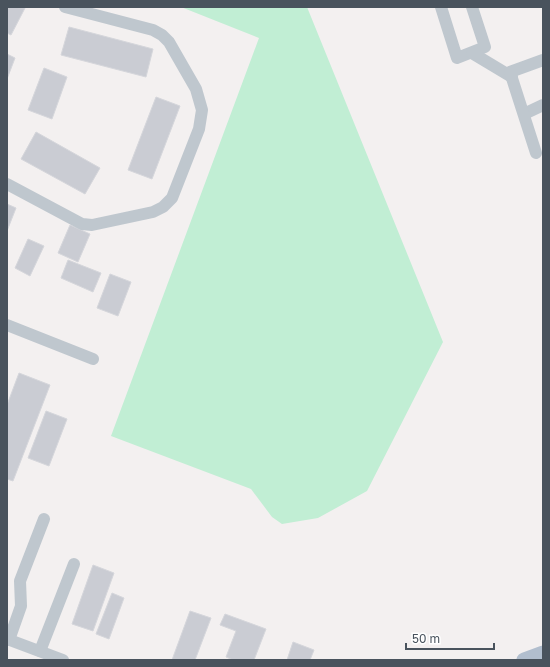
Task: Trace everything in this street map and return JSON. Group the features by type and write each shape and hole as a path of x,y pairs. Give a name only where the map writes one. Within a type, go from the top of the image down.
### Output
{"main road":[{"path":"524,660 543,653"}],"street":[{"path":"7,184 82,224 92,225 153,212 163,207 172,198 200,129 202,110 199,97 169,42 162,35 153,30 65,7"},
{"path":"441,7 457,58 485,47 472,7"},
{"path":"472,53 512,77"},
{"path":"535,153 510,72 543,60"},
{"path":"524,114 543,105"},
{"path":"7,325 93,359"},
{"path":"44,519 20,581 21,606 8,639 63,660"},
{"path":"40,651 74,564"}],"green space":[{"path":"181,7 307,7 443,342 367,491 318,518 282,524 272,517 251,489 111,436 259,38"}],"building":[{"path":"7,7 25,8 11,35 7,33"},
{"path":"69,27 153,49 146,77 61,55"},
{"path":"7,54 15,58 7,79"},
{"path":"44,68 67,77 52,119 28,110"},
{"path":"156,97 180,106 152,179 128,170"},
{"path":"36,132 100,168 85,194 21,159"},
{"path":"7,204 16,208 7,231"},
{"path":"70,225 90,234 78,262 58,253"},
{"path":"28,239 44,246 30,276 15,268"},
{"path":"68,260 101,273 93,292 61,278"},
{"path":"110,274 131,282 118,316 97,308"},
{"path":"19,373 50,385 13,481 7,479 7,405"},
{"path":"46,411 67,419 49,466 28,458"},
{"path":"93,565 114,573 93,631 72,624"},
{"path":"112,593 124,598 109,639 96,634"},
{"path":"190,611 211,618 195,660 172,660"},
{"path":"225,614 266,629 254,660 233,660 226,657 236,631 220,625"},
{"path":"293,642 314,650 310,660 287,660"}]}
